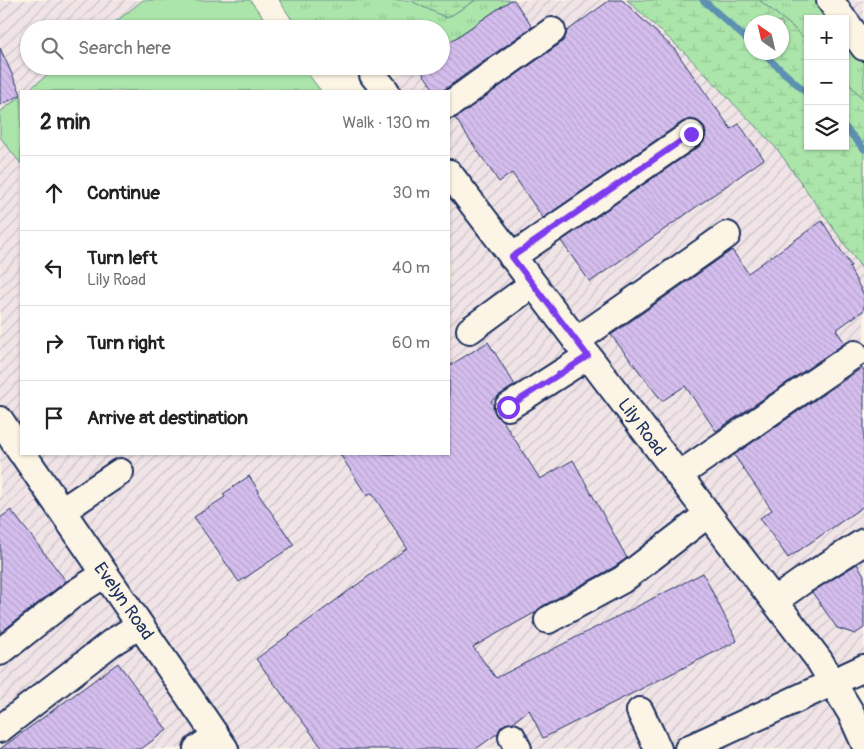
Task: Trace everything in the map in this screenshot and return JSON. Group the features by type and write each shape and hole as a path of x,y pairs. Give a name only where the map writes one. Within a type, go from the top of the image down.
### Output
{"street":[{"path":"830,0 840,15"},
{"path":"849,27 864,47"},
{"path":"450,104 552,31"},
{"path":"512,257 691,134"},
{"name":"Lily Road","path":"450,175 819,660 851,713 864,742"},
{"path":"508,407 727,235"},
{"path":"470,330 533,284"},
{"path":"679,475 855,354"},
{"name":"Evelyn Road","path":"0,420 20,450"},
{"name":"Evelyn Road","path":"23,455 140,625 213,745"},
{"path":"62,511 120,472"},
{"path":"548,620 622,580 708,514"},
{"path":"774,601 864,542"},
{"path":"0,652 75,593 105,574"},
{"path":"0,729 111,643 140,625"},
{"path":"688,749 864,668"},
{"path":"640,711 658,749"}],"shaded area":[{"path":"0,0 143,0 118,20 20,20 20,75 47,75 28,90 20,90 20,97 0,112"},
{"path":"511,0 627,0 685,53 777,149 864,269 864,668 832,683 864,749 0,749 0,137 20,163 20,455 450,455 450,90 379,90 401,75 450,75 450,58"},
{"path":"841,0 864,0 864,32"}],"green space":[{"path":"143,0 250,0 265,20 118,20"},
{"path":"279,0 411,0 447,18 476,0 511,0 450,42 450,20 292,20"},
{"path":"411,0 476,0 447,18"},
{"path":"627,0 759,0 778,15 744,15 744,60 789,60 789,24 794,28 804,38 804,150 849,150 849,84 864,100 863,270 777,149 685,53"},
{"path":"759,0 841,0 864,31 864,100 849,84 849,15 804,15 804,38 789,24 789,15 778,15"},
{"path":"47,75 309,75 320,90 28,90"},
{"path":"20,97 20,163 0,137 0,112"}],"building":[{"path":"511,0 514,0 532,27 443,90 434,90 424,75 450,75 450,42"},
{"path":"610,0 622,0 675,50 731,129 739,124 764,159 590,282 561,241 700,146 704,141 706,133 703,125 698,121 690,119 682,122 543,218 512,173 499,182 455,118 561,43 567,31"},
{"path":"0,48 20,95 0,105"},
{"path":"822,221 851,266 849,267 864,295 864,310 836,330 845,343 716,431 685,386 662,401 611,335 732,250 748,273"},
{"path":"488,342 515,385 491,401 496,415 503,421 540,479 573,460 627,558 473,647 496,678 703,573 737,641 543,738 529,710 513,722 505,724 498,733 476,749 323,749 256,659 407,548 372,493 367,496 341,455 450,455 450,365"},
{"path":"862,368 864,371 864,506 788,558 760,518 772,510 734,455"},
{"path":"249,476 259,491 257,492 294,545 239,582 194,517 225,497 223,494"},
{"path":"11,510 66,581 0,633 0,518"},
{"path":"857,564 864,575 864,628 855,634 837,628 812,592"},
{"path":"118,663 167,730 141,749 0,749"}],"waterway":[{"path":"703,0 744,37"},
{"path":"770,60 804,90"},
{"path":"849,132 864,149"}],"route":[{"path":"508,407 588,356 512,257 691,134"}]}
